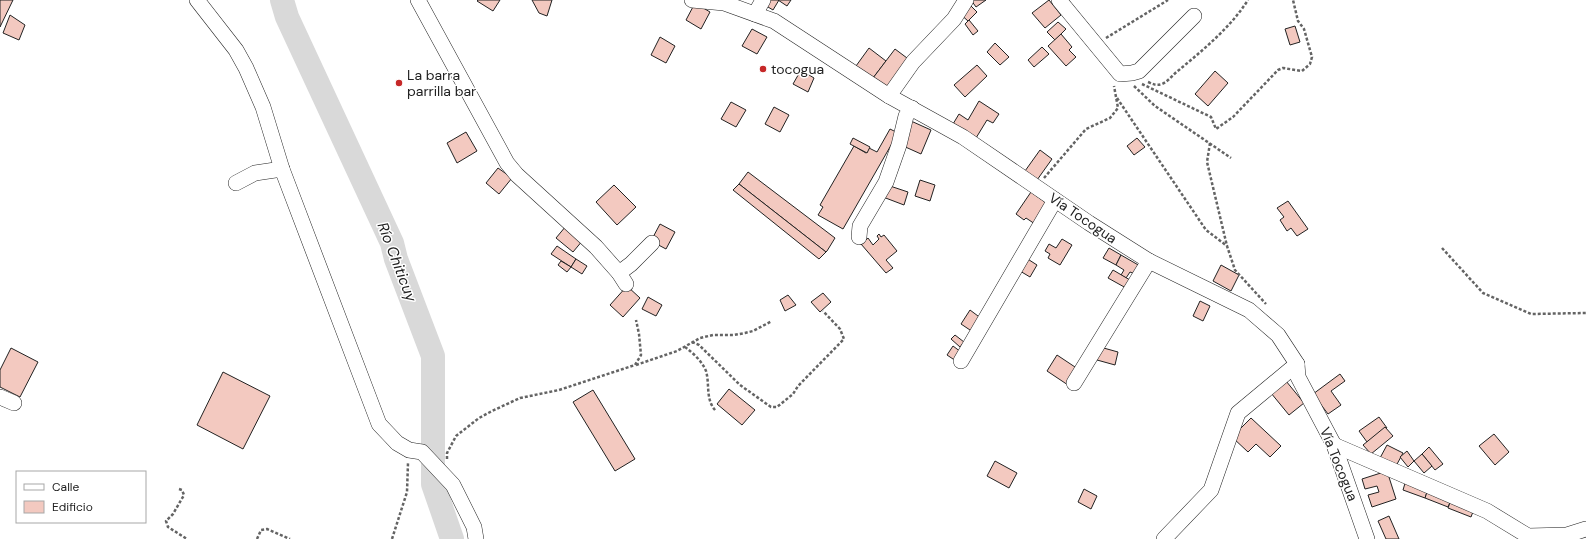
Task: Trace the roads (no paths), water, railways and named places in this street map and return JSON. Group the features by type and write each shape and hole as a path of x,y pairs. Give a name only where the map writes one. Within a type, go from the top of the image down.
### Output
{"street":[{"path":"197,0 236,50 246,68 263,107 282,169 379,424 397,443 409,450 422,452 445,468 474,528 476,539"},
{"path":"418,0 507,163 517,174 596,247 622,278 631,264 652,243"},
{"name":"Vía Tocogua","path":"692,0 724,3 774,21 889,96 963,137 1089,223 1149,261 1249,310 1278,335 1297,364 1298,377 1334,445 1367,539"},
{"path":"755,14 763,0"},
{"path":"889,96 913,62 954,19 966,0"},
{"path":"1059,0 1096,45 1117,78 1139,71 1194,16"},
{"path":"859,237 860,226 886,182 899,145 906,116 912,108"},
{"path":"236,183 255,173 282,169"},
{"path":"961,360 1055,200"},
{"path":"1074,383 1149,261"},
{"path":"1164,539 1211,490 1238,413 1297,364"},
{"path":"0,397 14,403"},
{"path":"1334,445 1487,511 1528,536 1567,535 1586,529"}],"waterway":[{"name":"Río Chiticuy","path":"282,0 287,17 392,243 396,259 433,356 433,484 452,539"}],"place":[{"name":"tocogua","path":"763,69"},
{"name":"La barra parrilla bar","path":"399,83"}]}
